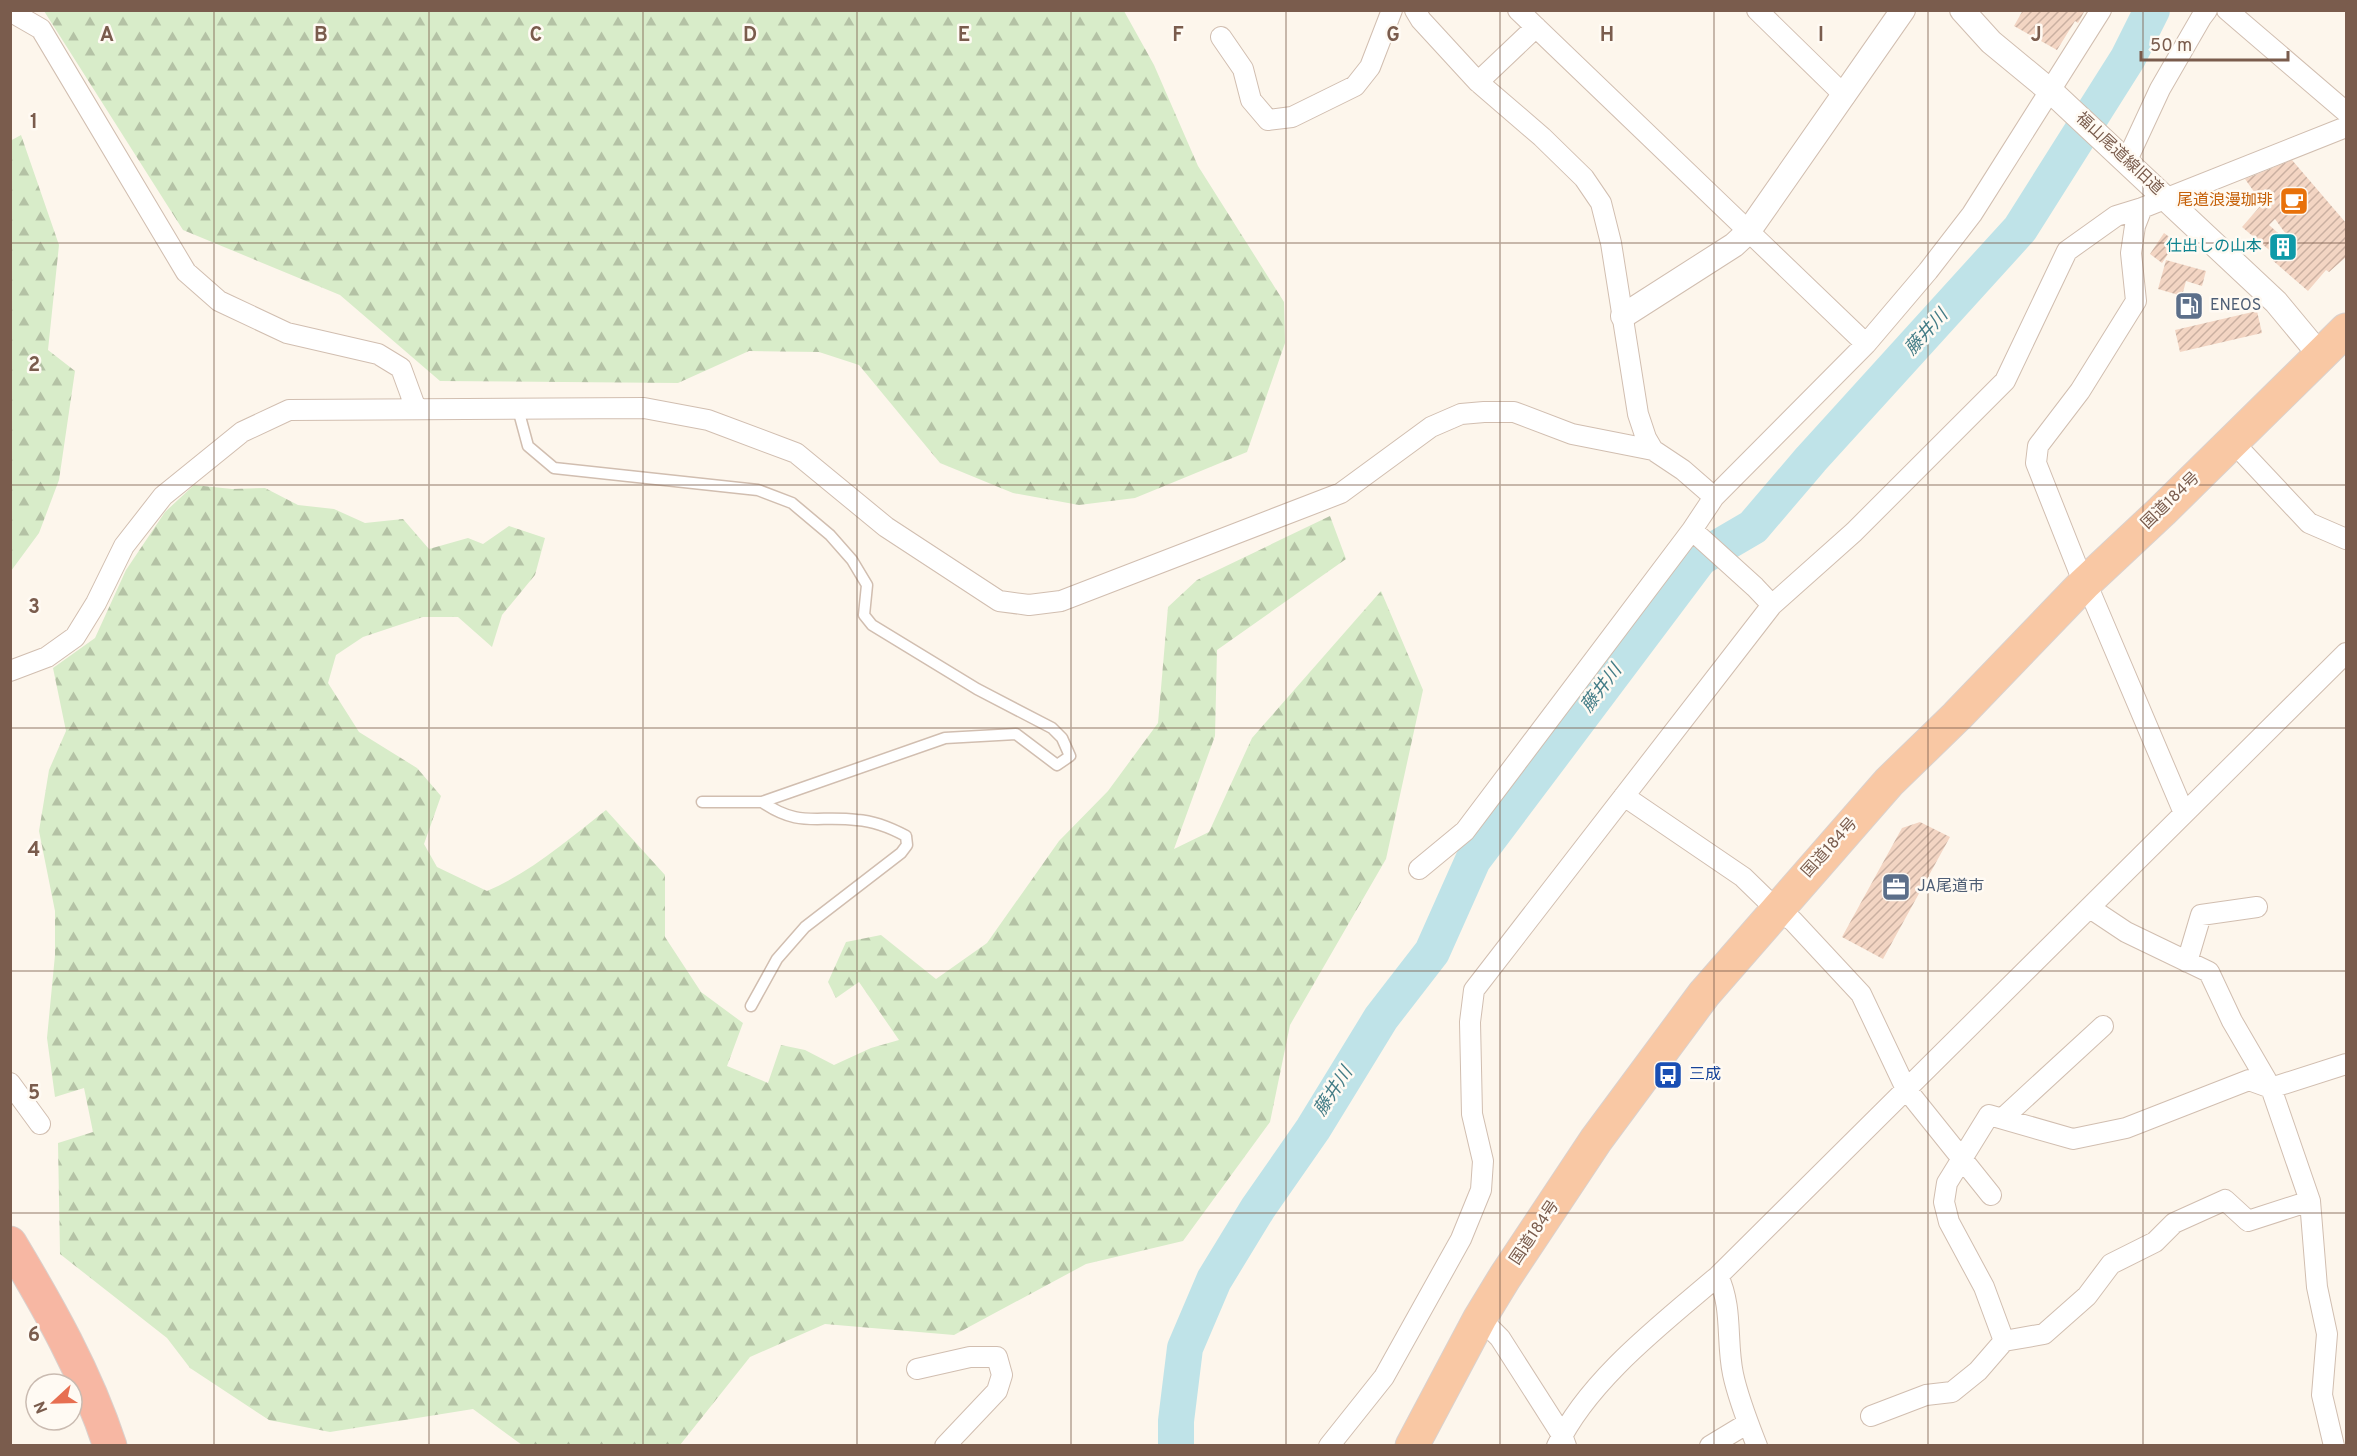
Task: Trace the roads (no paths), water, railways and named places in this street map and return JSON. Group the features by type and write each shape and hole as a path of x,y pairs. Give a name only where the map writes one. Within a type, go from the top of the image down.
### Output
{"highway":[{"name":"国道184号","path":"1412,1446 1480,1318 1596,1140 1704,994 1889,782 1957,716 2084,585 2346,330"},
{"path":"10,1243 52,1312 98,1410 110,1446"}],"street":[{"path":"1221,37 1243,69 1251,100 1268,120 1292,117 1355,86 1370,66 1392,10"},
{"path":"1415,10 1420,20 1478,82 1542,137 1584,178 1601,203 1611,243 1638,414 1646,438 1653,450"},
{"path":"1518,10 1866,344"},
{"path":"1757,10 1845,96"},
{"path":"1623,316 1734,245 1748,232 1903,10"},
{"name":"福山尾道線旧道","path":"1962,10 1991,42 2052,92 2276,302 2320,355"},
{"path":"1419,869 1465,831 1696,534 1714,497 1866,344 1928,271 1972,214 2052,92 2101,10"},
{"path":"2121,155 2207,10"},
{"path":"2227,10 2346,112"},
{"path":"10,14 15,14 41,29 186,272 219,301 287,333 378,354 401,368 416,409"},
{"path":"1478,82 1536,27"},
{"path":"1329,1446 1389,1368 1461,1239 1481,1190 1483,1161 1472,1114 1470,1022 1474,990 1772,605 1854,532 2005,381 2067,251 2116,216 2142,208 2346,127"},
{"path":"2142,208 2135,226 2131,253 2136,301 2080,391 2038,446 2036,463 2084,585 2091,594 2184,813"},
{"path":"10,671 47,657 75,637 96,603 124,546 164,496 243,432 290,410 644,408 708,420 796,453 886,527 936,561 999,601 1029,605 1061,601 1341,492 1431,427 1461,414 1514,412 1572,434 1653,450 1683,470 1714,497"},
{"path":"2232,441 2309,523 2346,538"},
{"path":"1696,534 1772,605"},
{"path":"1480,1318 1500,1338 1562,1442 1592,1391 1654,1330 1718,1276 2346,653"},
{"path":"1624,796 1743,877 1776,909 1793,921 1861,994 1906,1089 1991,1195"},
{"path":"2187,962 2201,915 2258,907"},
{"path":"2090,908 2126,932 2210,972 2232,1021 2271,1088 2310,1201 2318,1287 2326,1334 2322,1395 2334,1446"},
{"path":"2004,1117 2103,1026"},
{"path":"2004,1341 1984,1287 1949,1222 1944,1202 1947,1183 1989,1115 2004,1117 2073,1139 2126,1128 2249,1080 2271,1088 2346,1064"},
{"path":"10,1083 40,1124"},
{"path":"1871,1416 1926,1395 1952,1392 1978,1371 2004,1341 2044,1334 2087,1296 2111,1264 2155,1242 2174,1222 2225,1200 2248,1221 2310,1201"},
{"path":"1718,1276 1725,1293 1733,1373 1757,1446"},
{"path":"917,1369 970,1357 997,1357 1002,1375 998,1392 945,1446"},
{"path":"1710,1446 1748,1423"}],"lane":[{"path":"518,409 528,446 554,468 758,490 792,504 830,536 852,560 867,585 864,615 872,625 977,688 1052,728 1062,738 1070,756 1057,765 1016,734 945,738 762,802 702,802"},
{"path":"751,1006 777,959 805,927 901,853 907,845 906,836 892,828 857,819 811,821 778,813 762,802"}],"waterway":[{"name":"藤井川","path":"1176,1446 1176,1421 1185,1348 1214,1280 1258,1208 1313,1129 1381,1018 1432,952 1473,860 1700,558 1753,527 1811,459 2020,229 2128,58 2152,10"}],"place":[{"name":"尾道浪漫珈琲","path":"2294,201"},
{"name":"仕出しの山本","path":"2283,247"},
{"name":"ENEOS","path":"2189,306"},
{"name":"JA尾道市","path":"1896,887"},
{"name":"三成","path":"1668,1075"}]}
